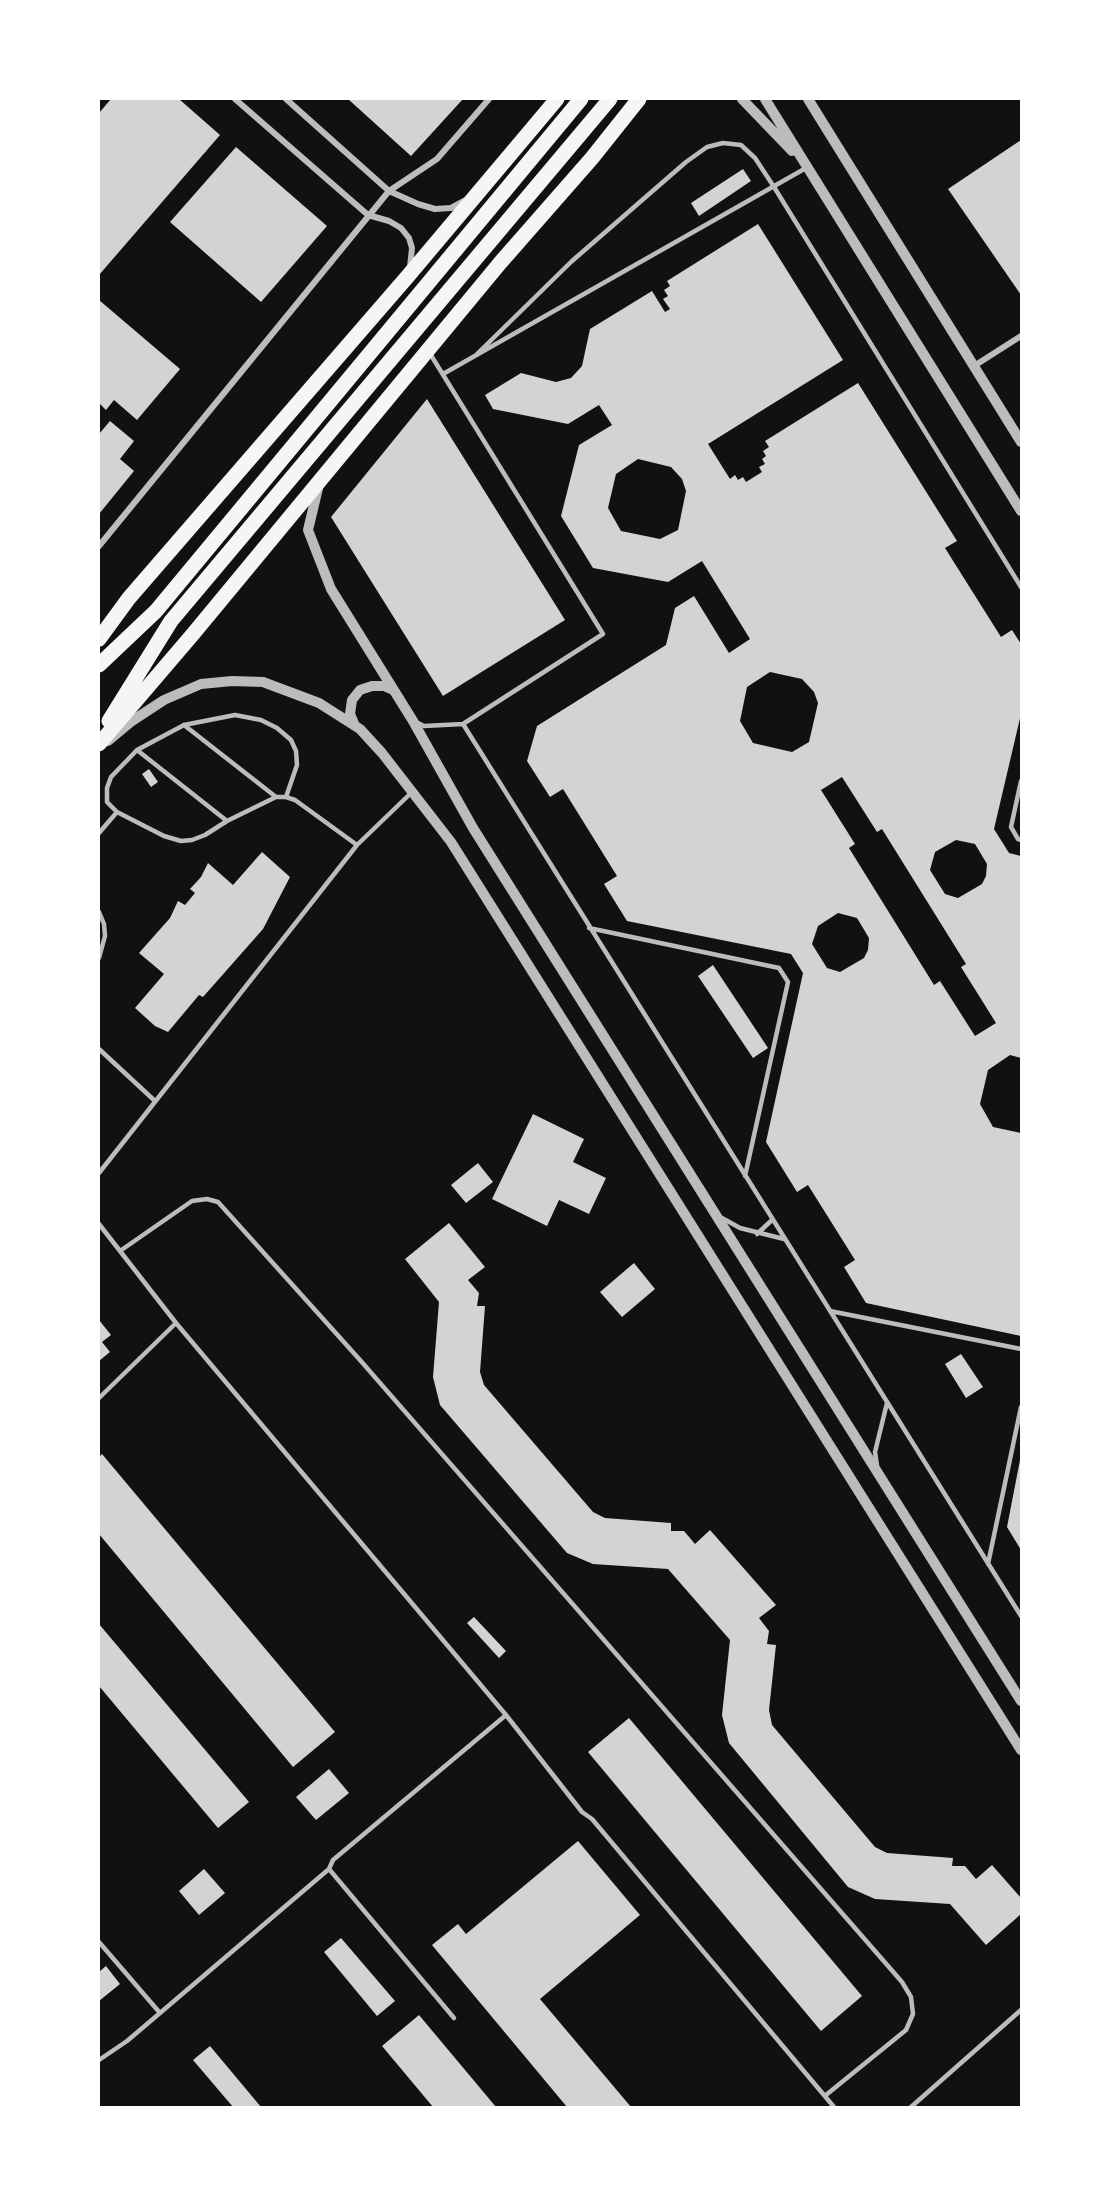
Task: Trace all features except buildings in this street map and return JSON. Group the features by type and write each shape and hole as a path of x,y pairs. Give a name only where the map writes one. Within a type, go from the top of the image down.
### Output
{"main road":[{"path":"99,639 129,598 408,276 557,99"},
{"path":"99,665 156,611 581,99"},
{"path":"539,121 574,103 588,99 605,108 610,117 605,133 592,158"},
{"path":"99,736 171,621 610,99"},
{"path":"99,744 193,634 500,262 592,158 636,103"}],"street":[{"path":"235,99 368,215 389,221 401,228 409,238 412,248 408,276"},
{"path":"286,99 389,191 435,209 451,208 473,197"},
{"path":"99,546 368,215 389,191 437,159 489,99"},
{"path":"636,103 648,99"},
{"path":"742,99 808,168"},
{"path":"765,99 1021,511"},
{"path":"808,99 1021,442"},
{"path":"974,366 1021,336"},
{"path":"320,480 308,530 331,589 412,721 473,828 1021,1701"},
{"path":"99,749 132,721 164,700 201,684 232,681 263,682 319,703 355,726 382,753 451,842 1021,1750"},
{"path":"355,726 350,714 352,700 360,690 372,686 384,686 393,690"}],"lane":[{"path":"475,356 572,261 686,162 706,147 723,143 741,145 755,158 774,187 1021,587"},
{"path":"443,374 808,168"},
{"path":"412,721 424,726 463,724 603,634 428,350"},
{"path":"286,797 297,765 296,752 291,740 277,728 261,720 235,715 184,725 137,750 111,777 107,788 107,801 117,812 164,836 181,841 205,835 227,821 276,797 286,797 295,800 357,845"},
{"path":"463,724 1021,1616"},
{"path":"184,725 276,797"},
{"path":"137,750 227,821"},
{"path":"1021,782 1011,827 1021,840"},
{"path":"99,1173 357,845 413,791"},
{"path":"99,833 117,812"},
{"path":"99,912 104,924 105,936 99,958"},
{"path":"589,928 779,968 788,982 745,1176"},
{"path":"99,1050 155,1101"},
{"path":"120,1251 192,1201 218,1202 360,1360 902,1982 911,1997 913,2014 906,2031 826,2095"},
{"path":"717,1215 740,1228 784,1239"},
{"path":"757,1234 772,1220"},
{"path":"99,1224 176,1323 506,1715 582,1812 592,1819 834,2107"},
{"path":"830,1311 1021,1349"},
{"path":"99,1398 176,1323"},
{"path":"880,1476 874,1452 887,1403"},
{"path":"988,1564 1021,1407"},
{"path":"99,2060 127,2041 329,1869 333,1860 506,1715"},
{"path":"329,1869 454,2018"},
{"path":"99,1942 160,2013"},
{"path":"911,2107 1021,2010"}]}
